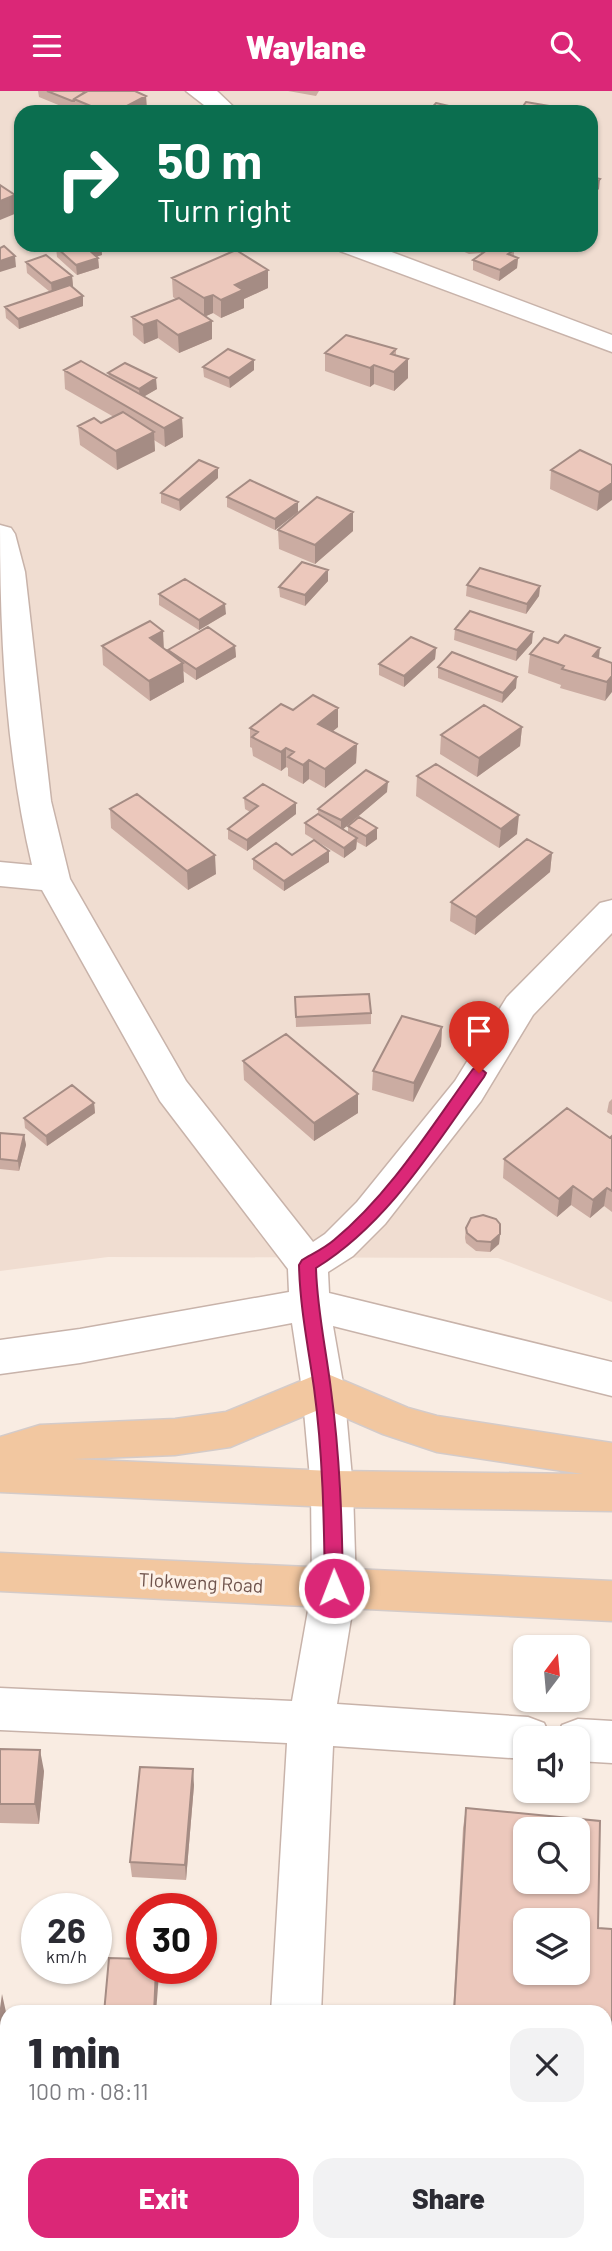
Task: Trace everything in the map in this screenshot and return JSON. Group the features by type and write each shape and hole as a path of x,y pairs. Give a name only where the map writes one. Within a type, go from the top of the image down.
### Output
{"main road":[{"path":"0,1455 40,1443 176,1437 230,1429 323,1389 398,1422 437,1434 612,1461"},
{"path":"0,1474 332,1489 612,1493"},
{"name":"Tlokweng Road","path":"0,1572 447,1596 612,1601"}],"street":[{"path":"198,91 220,105"},
{"path":"368,252 612,344"},
{"path":"0,534 10,572 34,801 53,879 173,1091 308,1284 323,1389 332,1489 334,1588 310,1723 296,2005"},
{"path":"0,874 53,879"},
{"path":"308,1284 339,1245 371,1213 468,1091 520,1006 612,912"},
{"path":"0,1357 80,1346 308,1284 612,1379"},
{"path":"0,1709 310,1723 513,1737"},
{"path":"590,1741 612,1742"}],"shaded area":[{"path":"0,91 612,91 612,1302 498,1258 108,1257 0,1271"}],"building":[{"path":"47,91 82,91 85,92 72,101"},
{"path":"88,91 135,91 146,96 129,105 88,105 74,99"},
{"path":"0,185 14,195 0,201"},
{"path":"4,246 15,256 0,261 0,248"},
{"path":"62,252 91,252 98,258 76,265"},
{"path":"231,252 239,252 268,270 235,285 243,290 221,300 213,295 204,298 172,278"},
{"path":"484,252 511,252 508,254 518,258 500,270 473,260"},
{"path":"46,255 72,276 51,283 26,262"},
{"path":"70,285 83,296 18,319 5,307"},
{"path":"179,298 212,321 178,335 157,320 143,325 132,317"},
{"path":"346,335 396,349 391,354 408,359 394,372 374,365 370,368 325,353"},
{"path":"228,349 254,360 229,378 203,367"},
{"path":"81,361 182,418 164,428 64,370"},
{"path":"125,363 156,378 139,389 108,373"},
{"path":"123,412 154,432 116,451 78,426 94,418 101,423"},
{"path":"580,450 612,465 612,483 599,492 551,470"},
{"path":"199,460 218,468 179,500 161,493"},
{"path":"250,480 298,502 275,519 227,497"},
{"path":"317,497 353,512 315,545 278,530"},
{"path":"302,562 328,570 305,595 279,587"},
{"path":"480,568 540,586 527,604 467,585"},
{"path":"185,579 225,604 199,620 159,594"},
{"path":"470,611 533,632 517,650 455,629"},
{"path":"150,621 163,631 150,638 183,663 149,681 102,646"},
{"path":"208,627 235,646 196,669 168,650"},
{"path":"565,635 600,648 593,656 612,663 612,676 607,682 562,669 564,666 530,654 544,638 558,643"},
{"path":"411,637 436,648 404,676 379,664"},
{"path":"452,652 517,677 503,693 438,667"},
{"path":"313,695 338,708 318,724 357,744 325,769 309,760 303,765 288,757 294,752 286,748 281,752 252,737 258,732 250,728 281,704 293,710"},
{"path":"484,705 522,727 479,758 441,735"},
{"path":"436,764 519,815 501,829 417,776"},
{"path":"366,770 388,782 341,820 318,809"},
{"path":"263,784 296,803 247,840 228,829 258,806 244,798"},
{"path":"137,794 215,855 187,871 110,809"},
{"path":"318,814 357,838 344,848 305,823"},
{"path":"359,817 377,828 366,836 348,826"},
{"path":"527,839 552,853 476,917 451,902"},
{"path":"314,840 329,851 284,881 253,859 276,843 292,855"},
{"path":"369,994 371,1013 296,1017 295,997"},
{"path":"402,1016 442,1027 414,1083 373,1071"},
{"path":"286,1034 358,1094 314,1123 243,1061"},
{"path":"72,1085 94,1103 46,1136 24,1118"},
{"path":"567,1108 610,1138 612,1136 612,1191 607,1188 593,1200 573,1186 559,1199 504,1159"},
{"path":"0,1133 24,1135 18,1161 0,1159"},
{"path":"483,1215 496,1219 500,1224 500,1234 491,1242 477,1241 467,1233 466,1228 471,1218"},
{"path":"0,1749 40,1750 35,1804 0,1804"},
{"path":"140,1767 193,1769 185,1865 130,1862"},
{"path":"466,1808 559,1817 513,1817 513,1894 590,1894 590,1820 600,1821 598,1928 612,1929 612,2005 454,2005"},
{"path":"112,1958 126,1959 126,1984 155,1984 154,2005 105,2005 107,1984 112,1984"}],"route":[{"path":"334,1588 332,1489 323,1389 309,1304 308,1265 339,1245 371,1213 403,1177 479,1073"}]}
